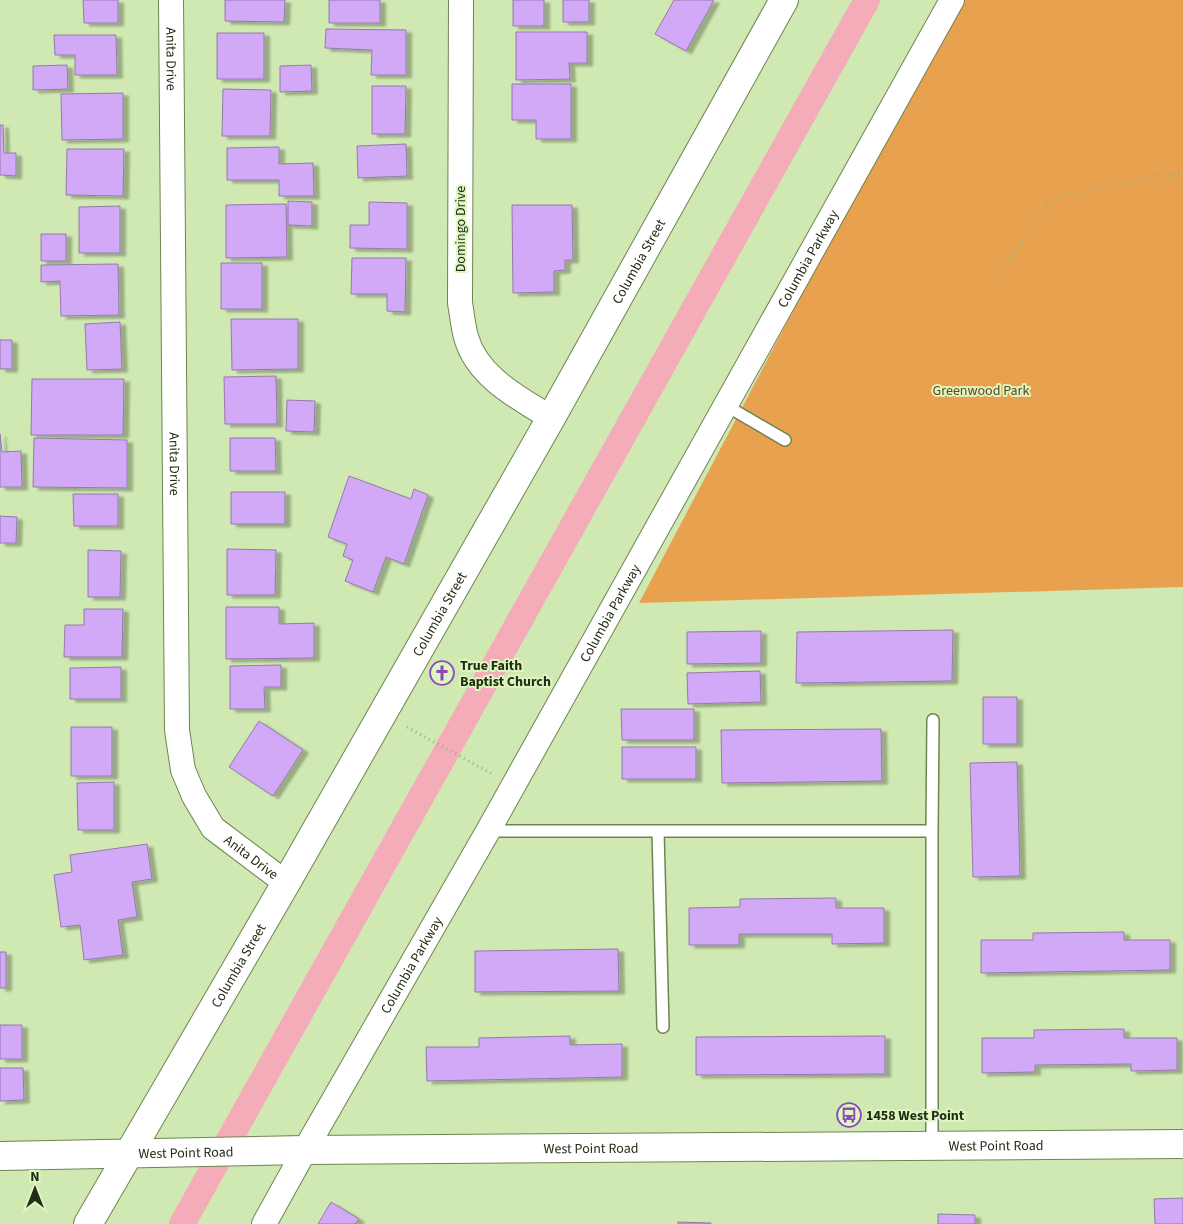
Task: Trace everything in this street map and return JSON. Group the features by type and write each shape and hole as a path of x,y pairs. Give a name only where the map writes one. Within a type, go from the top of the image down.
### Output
{"street":[{"name":"Anita Drive","path":"171,0 177,730 183,770 194,796 213,828 286,883"},
{"name":"Domingo Drive","path":"461,0 460,303 466,338 476,359 495,381 551,418"},
{"name":"Columbia Street","path":"88,1224 286,883 551,418 784,0"},
{"name":"Columbia Parkway","path":"264,1224 488,831 724,405 952,0"},
{"name":"West Point Road","path":"0,1156 305,1150 1183,1144"}],"lane":[{"path":"724,405 786,440"},
{"path":"932,1146 933,720"},
{"path":"488,831 932,831"},
{"path":"658,831 663,1027"}],"path":[{"path":"997,278 1047,203 1065,196 1157,175 1172,176 1183,173"},
{"path":"407,727 486,770"}],"green space":[{"name":"Greenwood Park","path":"957,0 1183,0 1183,587 639,603"}],"building":[{"path":"83,0 118,0 118,23 84,23"},
{"path":"225,0 285,0 284,22 225,21"},
{"path":"329,0 380,0 380,23 329,23"},
{"path":"513,0 544,0 544,26 513,26"},
{"path":"563,0 589,0 589,22 563,22"},
{"path":"674,0 714,0 686,51 655,34"},
{"path":"326,29 406,30 406,75 371,75 372,50 325,48"},
{"path":"516,32 587,32 587,63 569,63 570,79 516,80"},
{"path":"217,33 264,33 264,79 217,79"},
{"path":"54,35 116,35 117,75 75,75 75,55 55,55"},
{"path":"67,65 68,89 33,90 33,66"},
{"path":"311,65 312,91 280,92 280,66"},
{"path":"512,84 571,84 571,139 536,139 536,120 512,120"},
{"path":"372,86 406,86 405,134 372,134"},
{"path":"223,89 271,90 270,136 222,136"},
{"path":"123,93 123,139 62,140 61,94"},
{"path":"0,125 3,125 4,153 16,153 16,176 0,175"},
{"path":"406,144 407,176 358,178 357,146"},
{"path":"279,147 279,164 313,163 314,196 279,196 279,180 227,180 227,148"},
{"path":"67,149 124,149 123,196 66,195"},
{"path":"288,201 312,202 312,226 288,225"},
{"path":"369,202 407,203 407,249 350,248 350,225 369,225"},
{"path":"286,204 287,257 226,258 226,205"},
{"path":"512,205 572,205 573,260 565,260 565,270 554,271 554,292 513,293"},
{"path":"120,206 120,253 79,253 79,207"},
{"path":"41,234 66,234 66,261 41,261"},
{"path":"352,258 406,258 405,312 387,311 387,294 351,294"},
{"path":"221,263 262,263 262,309 221,309"},
{"path":"118,264 119,315 61,316 60,281 41,282 41,265"},
{"path":"231,319 298,319 298,369 232,370"},
{"path":"120,322 122,369 87,370 85,324"},
{"path":"0,340 12,340 12,369 0,369"},
{"path":"276,376 277,424 225,424 224,377"},
{"path":"32,379 124,379 123,435 31,435"},
{"path":"287,400 315,401 314,432 286,431"},
{"path":"0,434 2,452 21,451 22,487 0,487"},
{"path":"34,438 127,440 127,488 33,487"},
{"path":"230,438 275,438 276,471 230,471"},
{"path":"349,476 411,499 414,489 428,495 404,564 386,557 373,592 345,581 353,560 343,556 347,544 328,537"},
{"path":"231,492 285,492 285,524 231,524"},
{"path":"73,494 118,494 118,526 74,526"},
{"path":"0,516 17,517 16,543 0,543"},
{"path":"227,549 276,550 275,595 227,595"},
{"path":"88,550 121,551 120,597 88,597"},
{"path":"226,607 279,607 279,624 314,623 314,658 226,659"},
{"path":"84,609 123,609 122,657 64,657 65,625 84,625"},
{"path":"953,630 952,681 796,683 797,632"},
{"path":"761,631 761,663 687,664 687,632"},
{"path":"281,665 281,687 264,687 265,709 230,709 230,666"},
{"path":"121,667 121,699 70,699 70,668"},
{"path":"760,671 761,702 688,704 687,673"},
{"path":"983,697 1017,697 1017,744 983,744"},
{"path":"621,709 694,709 694,740 622,740"},
{"path":"259,721 303,750 273,796 229,767"},
{"path":"71,727 112,727 112,776 71,776"},
{"path":"881,729 882,781 722,783 721,730"},
{"path":"622,747 696,747 696,779 622,779"},
{"path":"1017,762 1020,876 973,877 970,763"},
{"path":"114,782 114,830 78,830 77,783"},
{"path":"147,844 152,879 132,882 137,917 118,920 123,955 84,960 80,925 61,927 54,875 72,872 70,855"},
{"path":"836,898 836,908 884,908 884,943 832,944 832,934 739,934 739,945 689,945 689,908 740,907 740,899"},
{"path":"1124,932 1124,940 1170,940 1170,970 981,973 981,940 1033,940 1033,933"},
{"path":"618,949 619,991 475,992 475,951"},
{"path":"0,952 6,952 6,988 0,988"},
{"path":"0,1025 22,1025 22,1059 0,1059"},
{"path":"1124,1029 1124,1038 1177,1038 1177,1070 1131,1071 1131,1064 1035,1065 1035,1072 982,1073 982,1038 1034,1038 1034,1030"},
{"path":"570,1036 570,1045 622,1044 622,1077 427,1081 426,1047 479,1047 479,1038"},
{"path":"885,1036 885,1074 696,1075 696,1037"},
{"path":"0,1068 23,1068 24,1100 0,1101"},
{"path":"1183,1198 1183,1224 1155,1224 1154,1199"},
{"path":"331,1202 359,1219 355,1224 318,1224"},
{"path":"938,1214 975,1215 975,1224 938,1224"},
{"path":"678,1222 711,1223 711,1224 678,1224"}],"waterway":[{"path":"182,1224 867,0"}],"place":[{"name":"True Faith Baptist Church","path":"442,673"},
{"name":"1458 West Point","path":"849,1115"}]}
